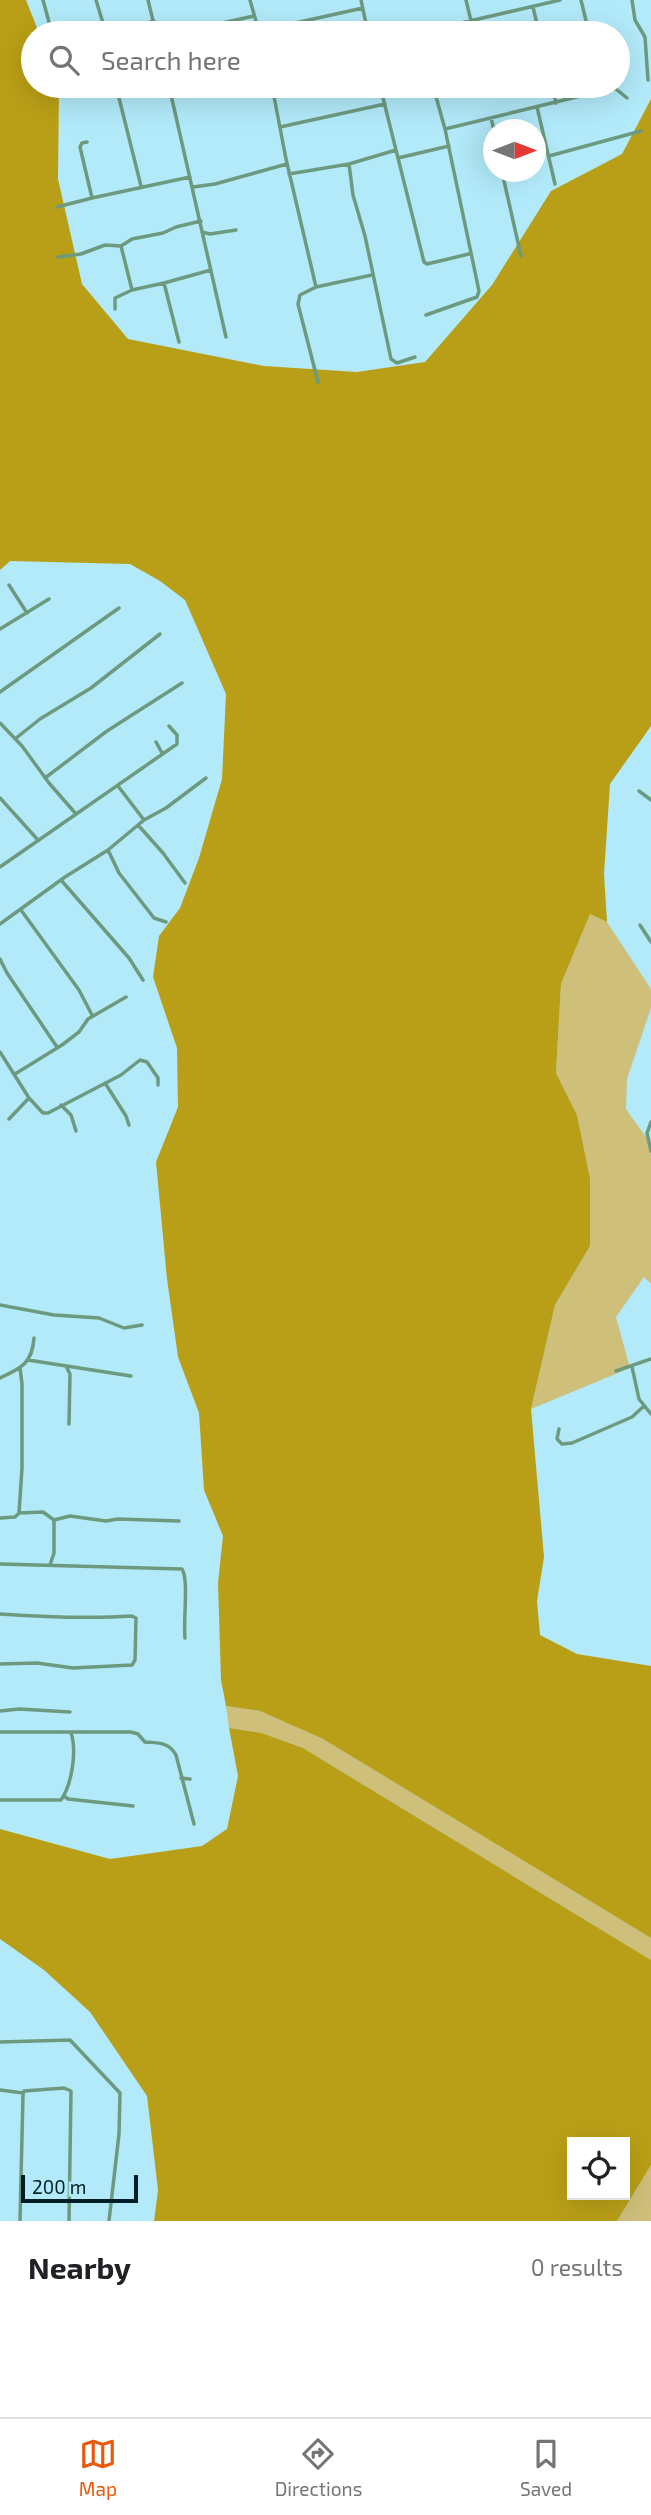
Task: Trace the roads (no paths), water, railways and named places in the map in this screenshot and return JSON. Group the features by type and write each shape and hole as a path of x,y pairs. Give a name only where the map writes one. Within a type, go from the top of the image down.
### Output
{"street":[{"path":"43,0 49,21"},
{"path":"96,0 102,21"},
{"path":"148,0 154,21"},
{"path":"250,0 256,21"},
{"path":"361,0 366,21"},
{"path":"466,0 471,21 561,0"},
{"path":"519,0 521,8"},
{"path":"581,0 587,21"},
{"path":"632,0 635,20 645,37 648,80"},
{"path":"533,6 536,21"},
{"path":"307,21 363,8"},
{"path":"231,21 254,16"},
{"path":"119,98 141,186"},
{"path":"172,98 226,337"},
{"path":"274,98 316,287"},
{"path":"383,98 424,262 427,264 470,254"},
{"path":"426,315 477,297 480,291 436,98"},
{"path":"555,98 556,103"},
{"path":"445,129 572,98"},
{"path":"280,127 385,104"},
{"path":"537,107 555,184"},
{"path":"549,156 641,131"},
{"path":"87,142 80,147 92,198"},
{"path":"398,158 449,146"},
{"path":"289,174 349,164 396,150"},
{"path":"193,187 226,182 287,164"},
{"path":"349,164 391,359 397,363 415,357"},
{"path":"57,206 190,177"},
{"path":"504,182 521,256"},
{"path":"58,257 81,254 105,245 121,246 136,238 201,221"},
{"path":"202,232 210,234 236,230"},
{"path":"121,246 132,290"},
{"path":"115,309 115,298 132,290 211,270"},
{"path":"318,382 298,303 300,295 316,287 372,275"},
{"path":"164,283 179,342"},
{"path":"9,585 27,613"},
{"path":"0,629 49,599"},
{"path":"0,692 119,608"},
{"path":"15,739 40,719 91,688 160,634"},
{"path":"45,778 107,731 182,684"},
{"path":"0,723 76,814"},
{"path":"0,867 179,741 169,726"},
{"path":"156,742 162,753"},
{"path":"0,924 206,778"},
{"path":"118,786 144,820"},
{"path":"639,791 651,800"},
{"path":"0,798 38,840"},
{"path":"138,825 185,883"},
{"path":"108,850 119,873 154,918 166,922"},
{"path":"61,880 129,958 143,980"},
{"path":"21,910 74,983 93,1016"},
{"path":"640,925 651,942"},
{"path":"0,959 57,1047"},
{"path":"15,1074 79,1032 93,1016 126,997"},
{"path":"0,1052 29,1098 43,1113 48,1113 105,1083 143,1060 156,1076 158,1085"},
{"path":"0,1064 5,1060"},
{"path":"105,1083 129,1125"},
{"path":"9,1119 29,1098"},
{"path":"61,1105 71,1115 76,1131"},
{"path":"651,1122 647,1133 651,1151"},
{"path":"0,1305 54,1315 99,1318 124,1328 142,1325"},
{"path":"0,1378 18,1371 28,1360 33,1352 34,1338"},
{"path":"616,1371 651,1359"},
{"path":"28,1360 131,1376"},
{"path":"65,1364 70,1374 69,1424"},
{"path":"632,1367 639,1399 651,1414"},
{"path":"18,1371 22,1384 19,1513"},
{"path":"559,1429 557,1439 566,1444 632,1417 643,1406"},
{"path":"0,1518 15,1517 19,1513 43,1512 54,1520"},
{"path":"54,1520 70,1516 106,1521 180,1521"},
{"path":"50,1565 54,1553 54,1520"},
{"path":"0,1564 181,1569 186,1579 185,1637"},
{"path":"0,1614 41,1618 65,1615 86,1618 136,1618 136,1656 132,1665 72,1668 37,1663 0,1664"},
{"path":"0,1711 19,1709 70,1712"},
{"path":"0,1732 131,1732 138,1734 145,1742 164,1744 173,1749 176,1755 194,1824"},
{"path":"0,1800 58,1801 64,1796 73,1754 71,1733"},
{"path":"181,1777 190,1779"},
{"path":"64,1796 68,1799 133,1806"},
{"path":"0,2042 70,2040 94,2067 118,2088 119,2134 109,2221"},
{"path":"0,2090 23,2093 64,2088 71,2091 69,2221"},
{"path":"20,2221 23,2093"}]}
